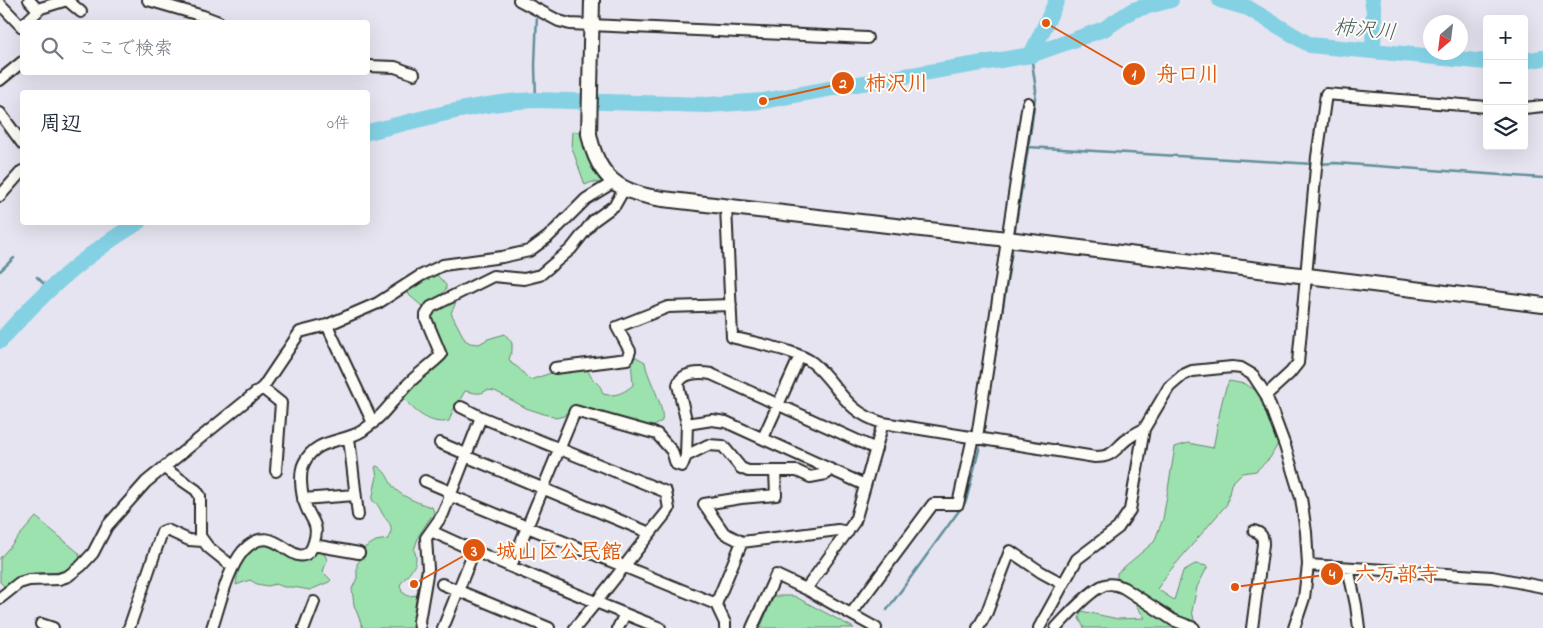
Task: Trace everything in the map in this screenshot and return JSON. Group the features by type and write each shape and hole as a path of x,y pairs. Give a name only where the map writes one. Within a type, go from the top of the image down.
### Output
{"street":[{"path":"29,0 38,10"},
{"path":"28,20 40,8 67,0 81,12"},
{"path":"148,0 214,20"},
{"path":"519,0 559,21 570,24 867,38"},
{"path":"592,0 589,134 592,148 597,160 619,186 646,197 1007,239 1543,306"},
{"path":"0,4 20,24"},
{"path":"0,80 20,64"},
{"path":"370,66 395,68 414,74"},
{"path":"1266,395 1290,373 1298,362 1317,156 1326,94 1483,108"},
{"path":"851,614 933,504 958,504 975,437 1028,103"},
{"path":"1528,108 1543,106"},
{"path":"0,113 20,140"},
{"path":"0,196 20,173"},
{"path":"0,598 19,583 29,580 59,579 68,576 81,566 93,553 107,526 146,482 262,388 300,332 327,325 378,303 420,276 443,265 502,257 529,251 548,237 586,199 619,186"},
{"path":"212,628 233,567 244,550 263,539 270,539 299,556 308,553 314,545 316,526 303,499 302,474 305,461 321,445 349,438 373,423 407,385 441,355 426,319 431,306 493,276 524,280 540,274 571,249 594,221 615,205 619,186"},
{"path":"726,207 732,338 800,356 813,363 848,404 872,419 883,423 1072,454 1103,457 1114,452 1124,441 1144,429"},
{"path":"555,368 627,359 630,351 617,328 668,306 731,305"},
{"path":"327,325 373,423"},
{"path":"763,438 800,356"},
{"path":"1039,628 1077,560 1084,552 1118,528 1130,510 1144,429 1169,387 1183,375 1192,371 1232,367 1242,368 1253,375 1266,395 1283,439 1299,491 1305,526 1308,565 1304,598 1294,628"},
{"path":"511,566 558,448 575,411 657,434 672,451 675,462 682,466 686,456 687,424 678,385 681,378 688,375 710,374 876,449"},
{"path":"262,388 281,403 276,471"},
{"path":"461,407 481,417 666,492 669,509 576,628"},
{"path":"420,628 419,621 428,569 426,538 443,514 481,417"},
{"path":"687,424 719,420 865,485"},
{"path":"806,589 857,518 883,423"},
{"path":"349,438 358,516"},
{"path":"440,443 650,533"},
{"path":"686,456 708,445 718,445 723,446 744,470 797,471 810,477 826,474 826,468"},
{"path":"164,468 196,490 200,496 199,532 203,542 233,567"},
{"path":"776,471 776,495 741,498 704,505 726,535 742,542 838,530 848,532"},
{"path":"425,481 526,527 716,604 725,623 725,628"},
{"path":"303,499 356,495"},
{"path":"129,628 146,575 164,530 189,540 203,542"},
{"path":"1252,628 1263,544 1263,537 1260,533 1254,531"},
{"path":"431,532 660,628"},
{"path":"716,604 742,542"},
{"path":"314,545 360,553"},
{"path":"443,628 474,551"},
{"path":"978,628 987,612 1010,551 1040,572 1062,584"},
{"path":"1308,565 1492,577 1543,587"},
{"path":"1348,568 1359,628"},
{"path":"752,628 776,575 806,589 876,628"},
{"path":"442,584 549,628"},
{"path":"1056,628 1080,603 1098,588 1111,584 1124,588 1174,620 1194,628"},
{"path":"304,628 314,602"},
{"path":"618,628 624,614"},
{"path":"41,624 53,628"}],"green space":[{"path":"573,131 580,132 587,155 604,182 592,182 585,185 572,148"},
{"path":"435,273 446,285 446,289 433,303 423,307 409,295 408,291 410,287"},
{"path":"458,298 451,313 465,340 470,343 479,344 505,334 512,343 509,359 530,380 557,371 584,367 600,386 603,394 615,395 633,385 631,360 636,357 645,362 661,407 662,421 652,427 611,418 596,411 570,408 564,416 556,418 526,408 495,391 487,390 479,393 465,391 453,410 449,421 436,421 424,416 412,408 404,398 409,388 438,364 429,316 432,310"},
{"path":"1229,381 1245,384 1261,393 1279,442 1270,458 1256,471 1242,473 1231,484 1227,504 1168,573 1157,589 1174,600 1183,571 1195,564 1208,566 1197,587 1192,611 1196,628 1084,628 1079,618 1081,611 1118,619 1145,618 1117,585 1117,573 1154,542 1163,519 1175,447 1188,443 1213,448 1221,405"},
{"path":"377,466 384,472 399,493 432,507 434,512 419,535 414,550 416,555 415,565 400,585 402,592 408,596 419,595 414,613 415,628 363,628 354,605 352,589 357,578 357,564 364,555 364,548 376,541 388,539 391,530 389,523 372,500 377,476 375,467"},
{"path":"36,517 79,553 80,558 73,566 66,570 27,574 15,580 6,588 0,582 0,558"},
{"path":"267,541 284,555 294,559 305,560 318,550 325,555 327,560 323,572 331,580 310,590 284,587 276,584 268,586 257,584 250,580 236,585 239,569 244,557"},
{"path":"774,596 794,596 854,628 760,628"}],"waterway":[{"path":"1031,55 1057,0"},
{"name":"柿沢川","path":"370,132 451,112 515,101 708,105 763,101 1031,55 1104,29 1133,10 1171,0"},
{"name":"柿沢川","path":"1220,0 1248,8 1310,45 1483,62"},
{"path":"1372,0 1374,11 1373,51"},
{"path":"536,100 537,14"},
{"path":"1014,236 1036,90 1031,55"},
{"name":"柿沢川","path":"1528,60 1543,58"},
{"path":"1028,147 1313,164"},
{"path":"1319,164 1335,163 1543,178"},
{"name":"柿沢川","path":"0,341 48,291 82,261 134,225"},
{"path":"989,394 1013,244"},
{"path":"0,271 14,258"},
{"path":"37,277 49,289"},
{"path":"887,610 966,501 981,442"}],"place":[{"name":"舟口川","path":"1046,23"},
{"name":"柿沢川","path":"763,101"},
{"name":"城山区公民館","path":"414,584"},
{"name":"六万部寺","path":"1235,587"}]}
